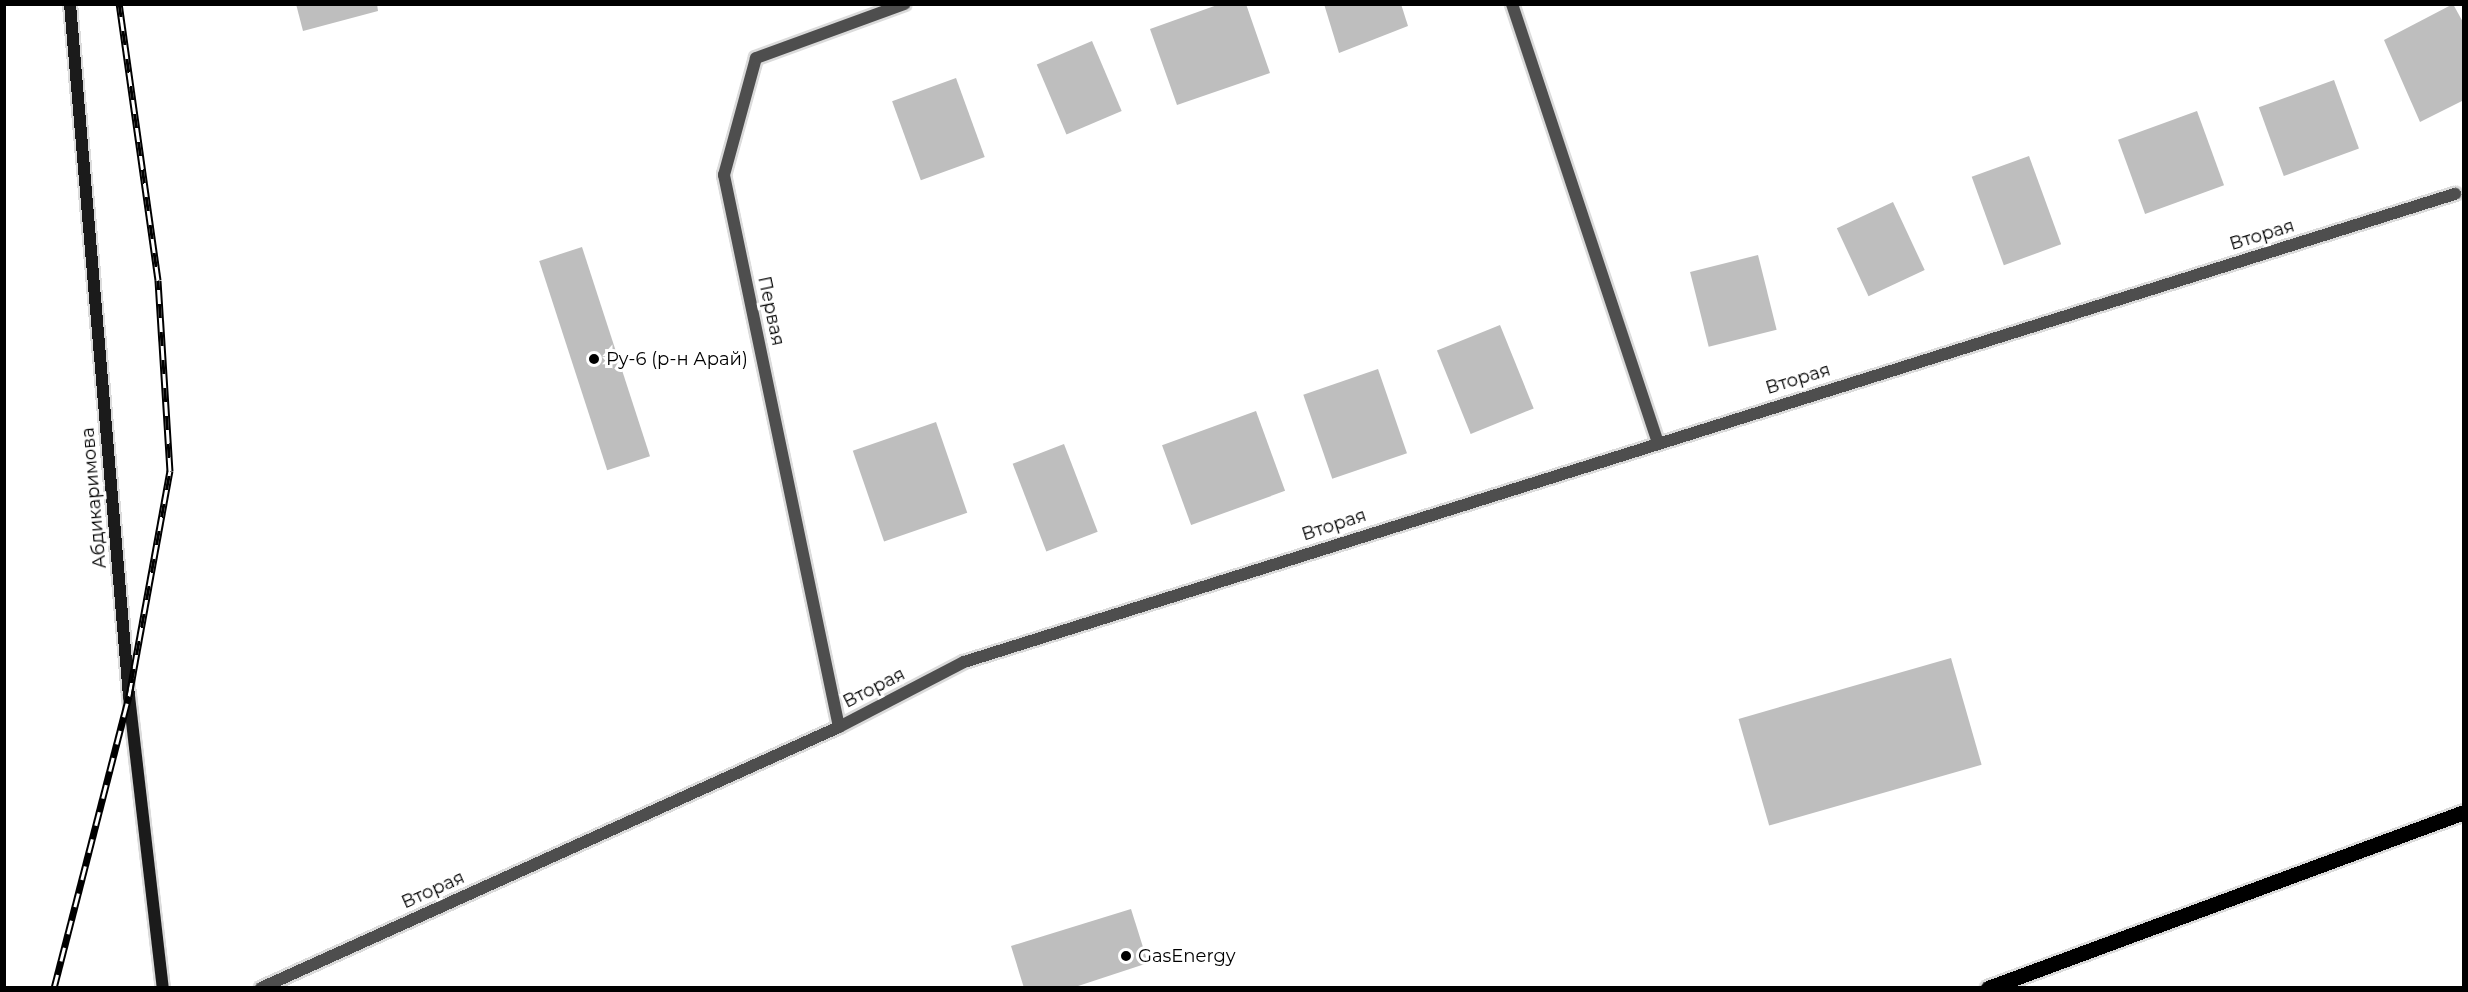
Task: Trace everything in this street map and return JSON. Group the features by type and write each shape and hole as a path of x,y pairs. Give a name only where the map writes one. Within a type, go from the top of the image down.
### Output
{"main road":[{"name":"Абдикаримова","path":"70,4 129,696 163,987"},
{"path":"1988,987 2463,812"}],"street":[{"name":"Первая","path":"839,727 724,175 756,58 904,4"},
{"path":"1512,4 1657,441"},
{"name":"Вторая","path":"261,987 839,727 964,662 1657,441 2455,194"}],"building":[{"path":"296,4 377,4 378,11 303,31"},
{"path":"1220,4 1246,4 1270,73 1177,105 1150,29"},
{"path":"1324,4 1401,4 1408,26 1339,53"},
{"path":"2453,4 2464,24 2464,100 2420,122 2384,40"},
{"path":"1092,41 1122,111 1066,134 1037,64"},
{"path":"956,78 985,157 921,180 892,101"},
{"path":"2334,80 2359,149 2284,176 2259,107"},
{"path":"2197,111 2224,185 2145,214 2118,140"},
{"path":"2029,156 2061,244 2004,265 1972,177"},
{"path":"1893,202 1925,270 1869,296 1837,228"},
{"name":"Ру-6 (р-н Арай)","path":"582,247 650,456 607,470 539,261"},
{"path":"1758,255 1777,330 1709,347 1690,272"},
{"path":"1500,325 1534,408 1471,434 1437,350"},
{"path":"1378,369 1407,453 1332,479 1303,395"},
{"path":"1256,411 1285,491 1191,525 1162,445"},
{"path":"936,422 967,513 884,541 853,451"},
{"path":"1064,444 1098,532 1046,551 1013,464"},
{"path":"1951,658 1982,765 1769,826 1739,719"},
{"path":"1131,909 1148,963 1072,988 1024,988 1011,946"}],"railway":[{"path":"54,988 129,696 170,471 158,280 119,4"}],"place":[{"name":"Ру-6 (р-н Арай)","path":"594,359"},
{"name":"GasEnergy","path":"1126,956"}]}
